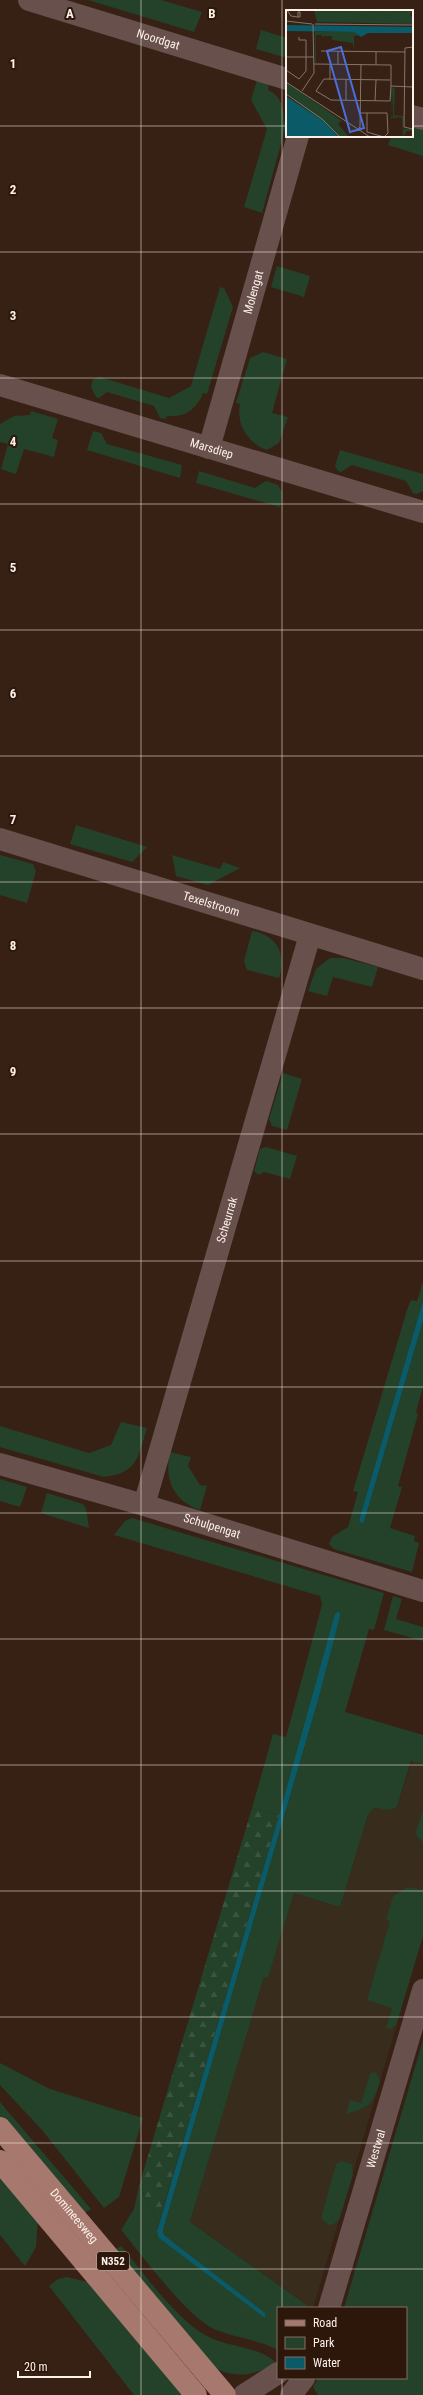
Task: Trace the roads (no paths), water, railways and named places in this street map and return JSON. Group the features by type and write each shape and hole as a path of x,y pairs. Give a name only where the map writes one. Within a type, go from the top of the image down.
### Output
{"main road":[{"name":"Domineesweg","path":"0,2128 226,2395"},
{"name":"Domineesweg","path":"0,2162 196,2395"}],"street":[{"name":"Noordgat","path":"30,0 286,79"},
{"path":"413,116 423,119"},
{"name":"Molengat","path":"208,448 298,137"},
{"name":"Marsdiep","path":"0,386 423,512"},
{"name":"Texelstroom","path":"0,839 423,969"},
{"name":"Scheurrak","path":"144,1505 310,935"},
{"name":"Schulpengat","path":"0,1464 144,1505 423,1591"},
{"name":"Westwal","path":"329,2307 423,1990"},
{"path":"244,2395 277,2374"},
{"path":"291,2395 303,2379"}],"water":[{"path":"423,1300 423,1321 364,1522 361,1523 359,1520"},
{"path":"339,1611 340,1616 317,1704 163,2230 164,2235 265,2313 265,2318 159,2238 157,2231 279,1815 335,1614"}]}
